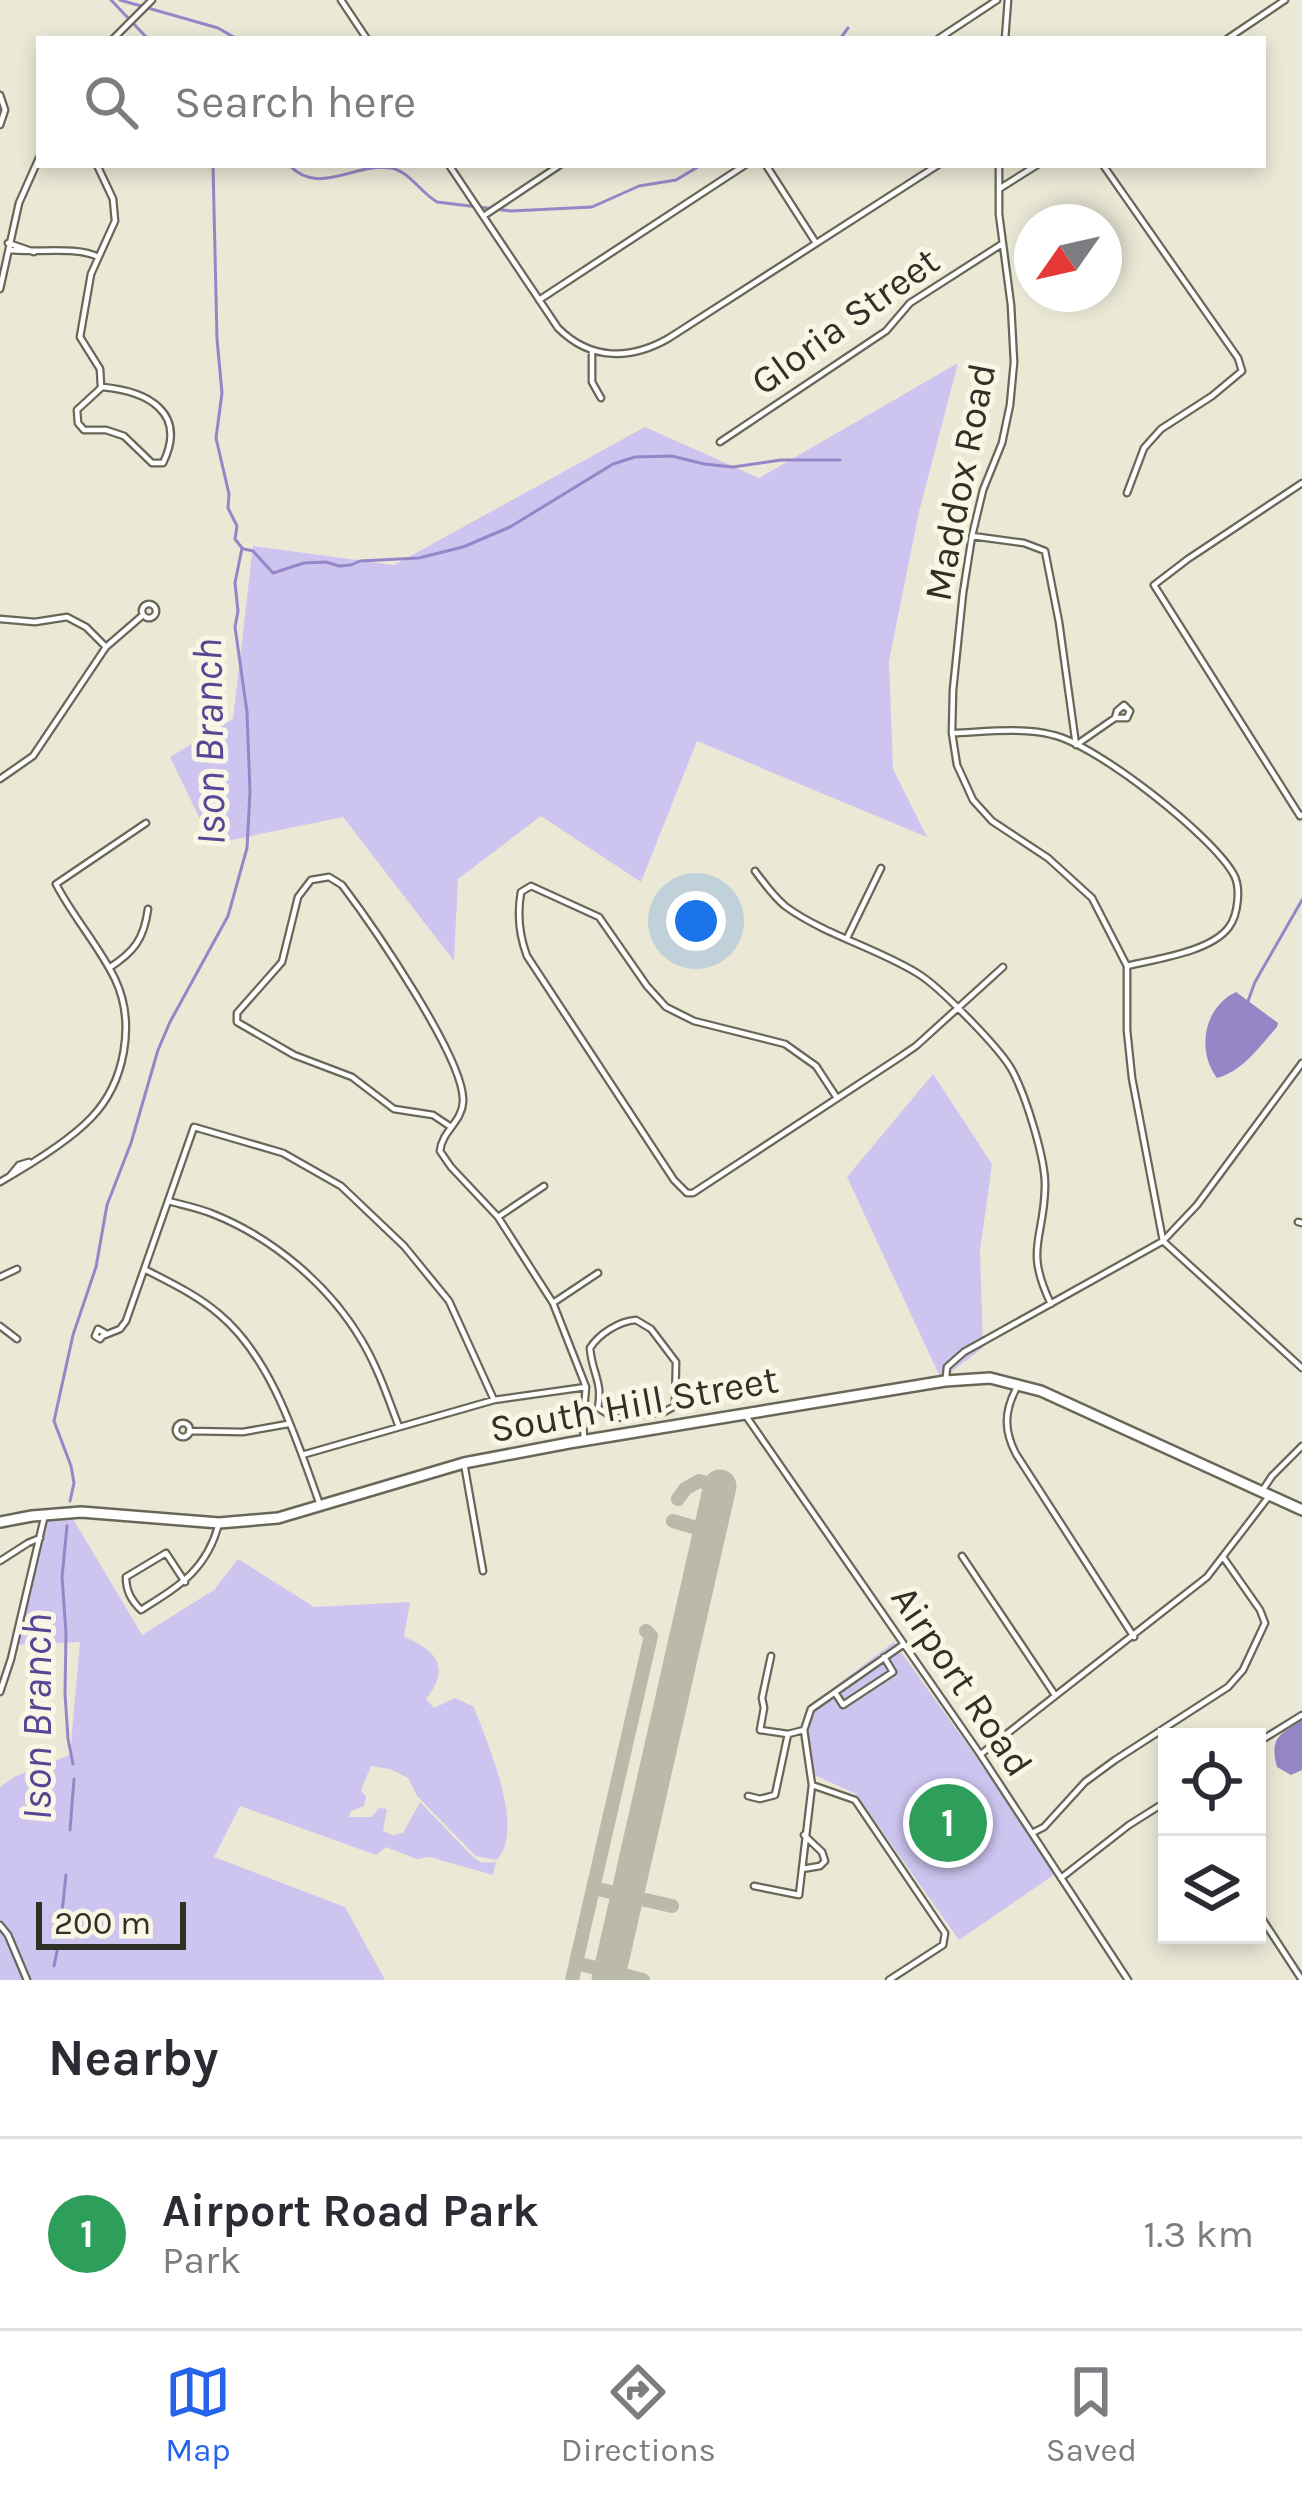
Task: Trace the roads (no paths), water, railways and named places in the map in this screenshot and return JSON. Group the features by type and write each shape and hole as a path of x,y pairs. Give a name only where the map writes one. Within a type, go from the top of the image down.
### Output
{"main road":[{"name":"South Hill Street","path":"0,1522 45,1514 108,1512 238,1523 278,1517 464,1463 945,1381 990,1378 1019,1384 1119,1425 1302,1510"}],"street":[{"path":"116,36 152,0"},
{"path":"341,0 365,36"},
{"path":"943,36 998,0"},
{"path":"1005,36 1007,0"},
{"path":"1231,36 1285,0"},
{"path":"0,95 5,110 0,125"},
{"path":"0,289 19,203 36,165"},
{"path":"98,168 115,210 112,232 87,291 80,337 100,369 101,387 77,410 78,423 84,430 124,436 152,464 163,463 172,435 167,417 138,393 101,387"},
{"path":"451,168 566,336 592,351 626,354 653,347 933,168"},
{"path":"483,216 555,168"},
{"path":"539,301 740,168"},
{"path":"768,168 816,243"},
{"name":"Maddox Road","path":"999,168 1014,362 1002,443 983,490 972,536 952,733 957,765 973,800 992,821 1048,858 1092,898 1127,966 1132,1078 1163,1241"},
{"path":"998,190 1032,168"},
{"path":"1105,168 1238,358 1242,371 1161,429 1144,448 1127,493"},
{"name":"Gloria Street","path":"719,442 886,331 910,303 1002,244"},
{"path":"8,246 34,252 78,250 98,257"},
{"path":"592,351 592,382 602,398"},
{"path":"1302,483 1154,585 1302,815"},
{"path":"972,536 1024,543 1045,551 1076,745"},
{"path":"0,779 39,749 106,647 142,615"},
{"path":"0,619 67,617 86,627 106,647"},
{"path":"1076,745 1115,718"},
{"path":"952,733 1054,735 1076,745 1114,766 1168,809 1210,845 1236,878 1238,904 1228,929 1194,950 1127,966"},
{"path":"0,1181 93,1116 115,1081 126,1021 117,982 56,884 146,823"},
{"path":"847,938 881,868"},
{"path":"755,871 782,903 928,980 1012,1070 1045,1175 1035,1249 1041,1282 1052,1304"},
{"path":"451,1127 433,1114 395,1109 352,1077 280,1048 236,1020 279,967 298,897 311,880 338,881 432,1022 454,1067 464,1099 459,1118 442,1140 442,1155 498,1217 554,1303 586,1387 584,1441"},
{"path":"838,1098 816,1066 784,1044 694,1021 666,1007 591,911 531,886 521,892 518,919 527,956 680,1189 693,1193 838,1098 916,1046 1004,967"},
{"path":"109,968 135,949 146,927 148,909"},
{"path":"945,1381 947,1367 964,1352 1163,1241 1197,1205 1302,1064"},
{"path":"105,1335 126,1322 194,1127 283,1154 341,1186 404,1246 449,1300 494,1400"},
{"path":"498,1217 544,1186"},
{"path":"168,1201 251,1232 288,1257 322,1289 361,1340 399,1427"},
{"path":"1163,1241 1302,1368"},
{"path":"0,1277 17,1269"},
{"path":"146,1270 185,1290 244,1338 279,1397 320,1504"},
{"path":"554,1303 598,1273"},
{"path":"636,1320 651,1329 676,1362 675,1406 664,1412 615,1418 598,1408 600,1380 590,1348 596,1339 626,1321 636,1320"},
{"path":"0,1326 17,1339"},
{"path":"1019,1384 1009,1404 1006,1434 1134,1636"},
{"path":"302,1455 494,1400 586,1387"},
{"path":"664,1412 665,1428"},
{"name":"Airport Road","path":"746,1415 1129,1980"},
{"path":"189,1430 243,1432 288,1424"},
{"path":"980,1754 1207,1577 1266,1493 1271,1476 1302,1446"},
{"path":"464,1463 483,1571"},
{"path":"0,1692 45,1514"},
{"path":"185,1582 166,1553 126,1577 126,1588 141,1610 185,1582 207,1556 219,1523"},
{"path":"0,1561 40,1538"},
{"path":"962,1556 1055,1695"},
{"path":"1032,1832 1044,1827 1084,1782 1228,1687 1243,1670 1265,1623 1223,1557"},
{"path":"754,1886 800,1894 812,1785 804,1730 811,1709 904,1643"},
{"path":"771,1656 760,1730 788,1734 804,1730"},
{"path":"835,1693 843,1705 893,1672 884,1658"},
{"path":"1266,1737 1302,1715"},
{"path":"748,1796 775,1796 788,1734"},
{"path":"812,1785 855,1800 945,1933 943,1945 889,1980"},
{"path":"1061,1878 1158,1807"},
{"path":"802,1869 825,1861 804,1834"},
{"path":"0,1924 27,1980"},
{"path":"1266,1925 1302,1980"}],"waterway":[{"name":"Ison Branch","path":"111,0 145,36"},
{"path":"120,0 232,36"},
{"path":"842,36 848,28"},
{"name":"Ison Branch","path":"70,1501 71,1466 54,1421 73,1335 96,1267 107,1205 158,1050 228,916 247,848 247,712 235,627 235,583 242,548 235,539 237,526 228,508 216,438 222,393 213,168"},
{"path":"293,168 313,178 373,168"},
{"path":"391,168 404,173 437,202 511,211 592,207 639,186 676,180 696,168"},
{"path":"244,549 253,551 273,573 304,563 339,566 419,558 463,547 510,527 613,464 635,457 672,456 733,467 781,460 840,460"},
{"path":"1248,1001 1302,900"},
{"name":"Ison Branch","path":"67,1526 62,1577 65,1694 73,1764"},
{"name":"Ison Branch","path":"70,1830 74,1779"},
{"name":"Ison Branch","path":"60,1931 66,1875"},
{"name":"Ison Branch","path":"54,1966 58,1947"}],"place":[{"name":"Airport Road Park","path":"948,1823"}]}
